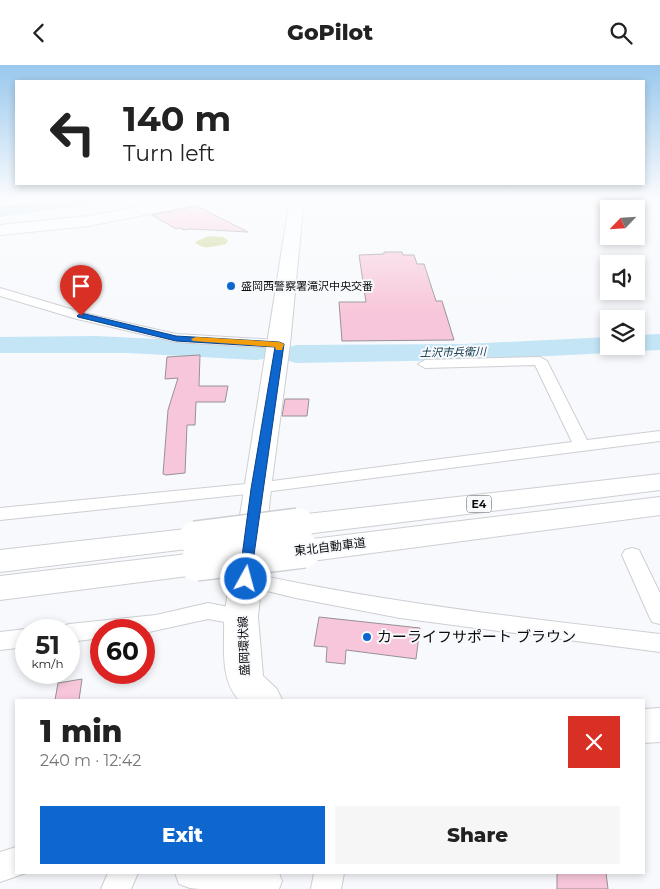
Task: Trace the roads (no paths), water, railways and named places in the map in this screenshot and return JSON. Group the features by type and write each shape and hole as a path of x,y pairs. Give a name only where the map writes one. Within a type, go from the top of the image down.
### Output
{"main road":[{"name":"盛岡環状線","path":"262,699 245,682 241,617 292,236"},
{"name":"東北自動車道","path":"0,588 196,551 301,538 660,482"},
{"name":"東北自動車道","path":"301,538 660,506"},
{"name":"東北自動車道","path":"0,561 196,551"},
{"path":"645,726 660,725"}],"street":[{"path":"0,292 81,316 176,338 279,344"},
{"path":"425,364 540,361 581,445"},
{"path":"0,514 257,489 660,436"},
{"path":"632,555 660,616"},
{"path":"246,579 310,595 396,610 660,643"},
{"path":"80,632 156,623 208,611 241,617"},
{"path":"0,641 15,639"},
{"path":"0,867 15,862"},
{"path":"116,889 123,874"},
{"path":"200,874 266,881"},
{"path":"326,889 329,874"}],"waterway":[{"name":"土沢市兵衛川","path":"645,343 660,342"},
{"name":"土沢市兵衛川","path":"0,345 128,345 257,352"},
{"name":"土沢市兵衛川","path":"296,354 464,352 600,345"}],"place":[{"name":"盛岡西警察署滝沢中央交番","path":"231,286"},
{"name":"カーライフサポート ブラウン","path":"367,637"}]}
